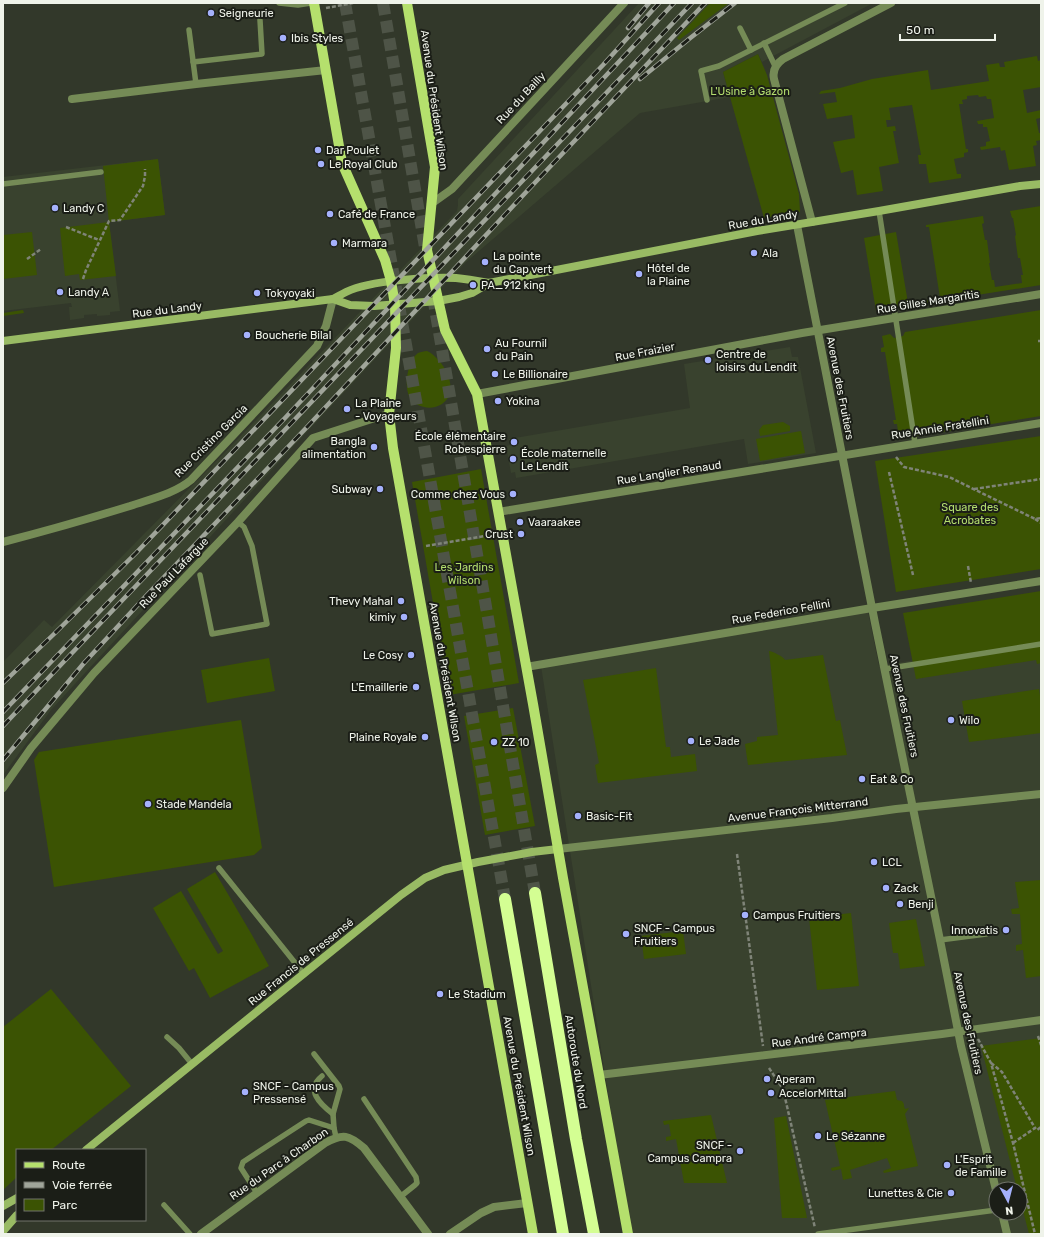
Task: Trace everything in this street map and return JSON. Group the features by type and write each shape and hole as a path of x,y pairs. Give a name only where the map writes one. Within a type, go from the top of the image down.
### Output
{"highway":[{"name":"Autoroute du Nord","path":"535,893 576,1139 594,1234"},
{"path":"505,899 563,1234"}],"main road":[{"name":"Avenue du Président Wilson","path":"314,3 342,163 384,256 391,282 395,305 396,348 389,414 392,448 533,1234"},
{"name":"Avenue du Président Wilson","path":"407,3 435,168 427,250 445,330 477,394 628,1234"},
{"name":"Rue du Landy","path":"333,299 350,304 374,306 438,301 472,293 489,283 757,231 1020,186 1041,184"},
{"name":"Rue du Landy","path":"3,341 333,299 347,291 369,285 391,282 433,278 457,278 489,283"},
{"name":"Rue Francis de Pressensé","path":"87,1149 395,900 425,878 444,870 467,864 532,852 558,849"},
{"path":"3,1206 16,1199"},
{"path":"3,1231 16,1216"}],"street":[{"name":"Rue du Bailly","path":"431,204 452,189 624,3"},
{"path":"812,222 773,76 775,66 783,58 892,3"},
{"path":"72,99 326,70"},
{"name":"Avenue des Fruitiers","path":"797,225 958,1032 994,1181"},
{"name":"Rue Gilles Margaritis","path":"818,331 1041,294"},
{"name":"Rue Cristino Garcia","path":"3,542 76,523 150,499 185,485 318,346 326,326 333,299"},
{"name":"Rue Fraizier","path":"477,394 818,331"},
{"name":"Rue Paul Lafargue","path":"3,788 31,748 94,673 238,522 313,438 378,416 389,414"},
{"name":"Rue Annie Fratellini","path":"842,456 1041,423"},
{"name":"Rue Langlier Renaud","path":"498,512 842,456"},
{"name":"Rue Federico Fellini","path":"526,667 1041,581"},
{"name":"Avenue François Mitterrand","path":"558,849 913,807 1041,794"},
{"name":"Rue André Campra","path":"599,1075 958,1032 1041,1020"},
{"name":"Rue du Parc à Charbon","path":"201,1234 325,1143 336,1137 347,1137 355,1140 364,1148 428,1234"},
{"path":"450,1234 472,1219 494,1207 527,1203"},
{"path":"1004,1221 1007,1234"}],"lane":[{"path":"279,3 311,3"},
{"path":"707,100 701,71 719,66 845,3"},
{"path":"193,62 262,54 260,20"},
{"path":"740,28 751,50"},
{"path":"189,30 196,84"},
{"path":"764,44 775,66"},
{"path":"3,184 101,172"},
{"path":"879,211 915,443"},
{"path":"200,575 212,634 267,624 252,546 244,527 238,522"},
{"path":"885,669 1041,644"},
{"path":"219,868 304,974"},
{"path":"940,940 986,934"},
{"path":"168,1037 192,1064"},
{"path":"314,1054 339,1086 340,1091 333,1114 336,1137"},
{"path":"322,1076 316,1080 314,1091 325,1108 333,1114"},
{"path":"364,1099 416,1177 417,1183 400,1197"},
{"path":"257,1193 242,1168 243,1162 306,1121 309,1120 334,1128"},
{"path":"164,1205 190,1234"},
{"path":"817,1234 988,1211"}],"path":[{"path":"326,8 353,3"},
{"path":"83,279 99,240 109,221 120,220 143,186 145,169"},
{"path":"66,226 99,240"},
{"path":"27,259 41,249"},
{"path":"896,457 904,467 949,477 1041,523"},
{"path":"889,472 913,575"},
{"path":"973,489 1041,479"},
{"path":"1035,519 1041,518"},
{"path":"426,546 491,535"},
{"path":"968,566 971,581"},
{"path":"737,854 765,1056"},
{"path":"1038,1036 1041,1045"},
{"path":"976,1037 981,1042 991,1063 1013,1143 1035,1234"},
{"path":"991,1063 1002,1072 1036,1128"},
{"path":"769,1068 783,1089 817,1234"},
{"path":"1013,1143 1036,1128 1036,1130 1041,1127"}],"shaded area":[{"path":"639,3 873,3 762,62 758,54 723,72 730,97 640,113 465,263 290,450 51,710 3,775 3,662 44,620 52,627 234,443 457,211 458,199"},
{"path":"158,159 165,215 109,222 120,311 110,312 110,315 84,315 84,318 70,320 69,307 72,307 71,303 3,311 3,177"},
{"path":"790,347 792,357 798,357 816,453 748,464 744,439 516,478 515,472 511,473 506,446 510,445 509,439 690,408 684,364"},
{"path":"868,612 879,666 1041,639 1041,1234 630,1234 541,666"}],"green space":[{"path":"710,3 729,3 679,40 677,38"},
{"name":"L'Usine à Gazon","path":"758,54 767,75 799,194 800,212 764,218 723,72"},
{"path":"1037,56 1038,61 1041,60 1041,87 1023,90 1027,113 1041,110 1040,118 1036,119 1039,133 1041,133 1041,140 1036,141 1037,145 1033,146 1036,166 1009,170 1005,150 1001,151 1000,147 981,150 980,147 986,146 986,142 990,141 987,127 983,127 983,124 978,124 977,121 994,118 991,99 987,99 986,96 979,97 978,95 967,96 967,99 962,100 963,104 959,104 966,149 968,149 968,152 964,153 964,157 954,159 957,174 961,174 961,178 929,183 926,164 919,164 918,155 921,155 912,105 889,108 891,120 886,120 887,127 895,126 896,131 893,131 899,163 879,167 883,191 857,195 853,170 841,173 833,142 855,138 852,115 827,119 823,104 837,102 835,92 819,94 821,91 840,88 872,79 928,70 931,90 989,81 986,65 999,63 1000,67 1005,67 1004,62"},
{"path":"158,159 165,215 109,222 103,166"},
{"path":"1041,206 1041,285 876,311 864,238 896,232 908,303 940,298 929,227 926,227 926,225 983,216 984,223 982,224 985,240 987,240 989,263 992,280 994,280 995,287 1022,283 1021,275 1023,275 1020,258 1018,258 1013,218 1010,211"},
{"path":"109,222 116,276 80,280 79,274 65,276 60,228"},
{"path":"32,232 37,275 3,279 3,235"},
{"path":"23,310 24,313 3,316 3,313"},
{"path":"1041,310 1041,416 899,439 897,424 894,424 893,420 896,420 885,352 881,352 881,348 884,347 882,336 890,334 894,338 903,336 905,332"},
{"path":"427,351 439,360 448,375 450,383 448,398 442,404 431,408 422,407 416,403 411,399 407,389 407,375 411,362 418,353"},
{"path":"783,422 790,426 790,431 760,436 759,430 763,425"},
{"path":"801,431 805,453 760,461 756,439"},
{"name":"Square des Acrobates","path":"1041,436 1041,569 896,592 875,461"},
{"name":"Les Jardins Wilson","path":"481,469 519,683 449,695 412,482"},
{"path":"1041,591 1041,663 1037,664 1036,660 916,679 903,613"},
{"path":"769,651 778,654 785,660 823,655 836,721 840,720 847,755 748,765 745,744 757,741 757,737 778,735"},
{"path":"269,658 275,691 207,703 201,670"},
{"path":"656,668 666,747 670,747 671,757 695,754 697,771 598,783 595,765 599,763 583,680"},
{"path":"1039,689 1041,702 1041,733 969,742 962,701"},
{"path":"513,708 535,826 485,835 464,716"},
{"name":"Stade Mandela","path":"241,720 262,848 254,855 54,887 34,760 39,752"},
{"path":"215,872 269,966 210,998 194,968 189,971 153,908 181,891 218,954 223,951 187,889"},
{"path":"1041,880 1041,976 1026,978 1023,950 1016,951 1016,945 1022,944 1020,914 1012,914 1011,909 1019,908 1015,882"},
{"path":"851,913 859,986 817,990 809,918"},
{"path":"916,919 925,966 900,969 898,953 893,953 889,923"},
{"path":"683,931 686,954 644,959 641,936"},
{"path":"51,989 131,1086 52,1149 16,1149 16,1178 3,1190 3,1027"},
{"path":"1041,1038 1041,1234 1029,1234 1026,1221 1028,1221 1028,1181 1015,1181 981,1046"},
{"path":"895,1091 897,1100 902,1101 905,1109 909,1108 905,1114 918,1166 884,1173 883,1171 891,1168 887,1158 850,1170 852,1178 843,1180 841,1169 832,1171 831,1168 840,1166 825,1100"},
{"path":"711,1115 727,1183 684,1183 676,1139 666,1141 666,1137 671,1136 669,1124 664,1125 663,1121"},
{"path":"786,1116 807,1218 782,1218 774,1118"}],"tunnel":[{"path":"345,3 505,899"},
{"path":"383,3 426,253"},
{"path":"433,297 535,893"}],"railway":[{"path":"628,28 649,3"},
{"path":"3,683 136,553 603,65 659,3"},
{"path":"3,712 285,418 674,3"},
{"path":"3,726 692,3"},
{"path":"3,760 84,663 146,596 308,426 705,3"},
{"path":"640,79 735,3"}],"place":[{"name":"Seigneurie","path":"211,13"},
{"name":"Ibis Styles","path":"283,38"},
{"name":"Dar Poulet","path":"318,150"},
{"name":"Le Royal Club","path":"321,164"},
{"name":"Landy C","path":"55,208"},
{"name":"Café de France","path":"330,214"},
{"name":"Marmara","path":"334,243"},
{"name":"Ala","path":"754,253"},
{"name":"La pointe du Cap vert","path":"485,262"},
{"name":"Hôtel de la Plaine","path":"639,274"},
{"name":"PA_912 king","path":"473,285"},
{"name":"Landy A","path":"60,292"},
{"name":"Tokyoyaki","path":"257,293"},
{"name":"Boucherie Bilal","path":"247,335"},
{"name":"Au Fournil du Pain","path":"487,349"},
{"name":"Centre de loisirs du Lendit","path":"708,360"},
{"name":"Le Billionaire","path":"495,374"},
{"name":"Yokina","path":"498,401"},
{"name":"La Plaine - Voyageurs","path":"347,409"},
{"name":"École élémentaire Robespierre","path":"514,442"},
{"name":"Bangla alimentation","path":"374,447"},
{"name":"École maternelle Le Lendit","path":"513,459"},
{"name":"Subway","path":"380,489"},
{"name":"Comme chez Vous","path":"513,494"},
{"name":"Vaaraakee","path":"520,522"},
{"name":"Crust","path":"521,534"},
{"name":"Thevy Mahal","path":"401,601"},
{"name":"kimiy","path":"404,617"},
{"name":"Le Cosy","path":"411,655"},
{"name":"L'Emaillerie","path":"416,687"},
{"name":"Wilo","path":"951,720"},
{"name":"Plaine Royale","path":"425,737"},
{"name":"Le Jade","path":"691,741"},
{"name":"ZZ 10","path":"494,742"},
{"name":"Eat & Co","path":"862,779"},
{"name":"Stade Mandela","path":"148,804"},
{"name":"Basic-Fit","path":"578,816"},
{"name":"LCL","path":"874,862"},
{"name":"Zack","path":"886,888"},
{"name":"Benji","path":"900,904"},
{"name":"Campus Fruitiers","path":"745,915"},
{"name":"Innovatis","path":"1006,930"},
{"name":"SNCF - Campus Fruitiers","path":"626,934"},
{"name":"Le Stadium","path":"440,994"},
{"name":"Aperam","path":"767,1079"},
{"name":"SNCF - Campus Pressensé","path":"245,1092"},
{"name":"AccelorMittal","path":"771,1093"},
{"name":"Le Sézanne","path":"818,1136"},
{"name":"SNCF - Campus Campra","path":"740,1151"},
{"name":"L'Esprit de Famille","path":"947,1165"},
{"name":"Lunettes & Cie","path":"951,1193"}]}
